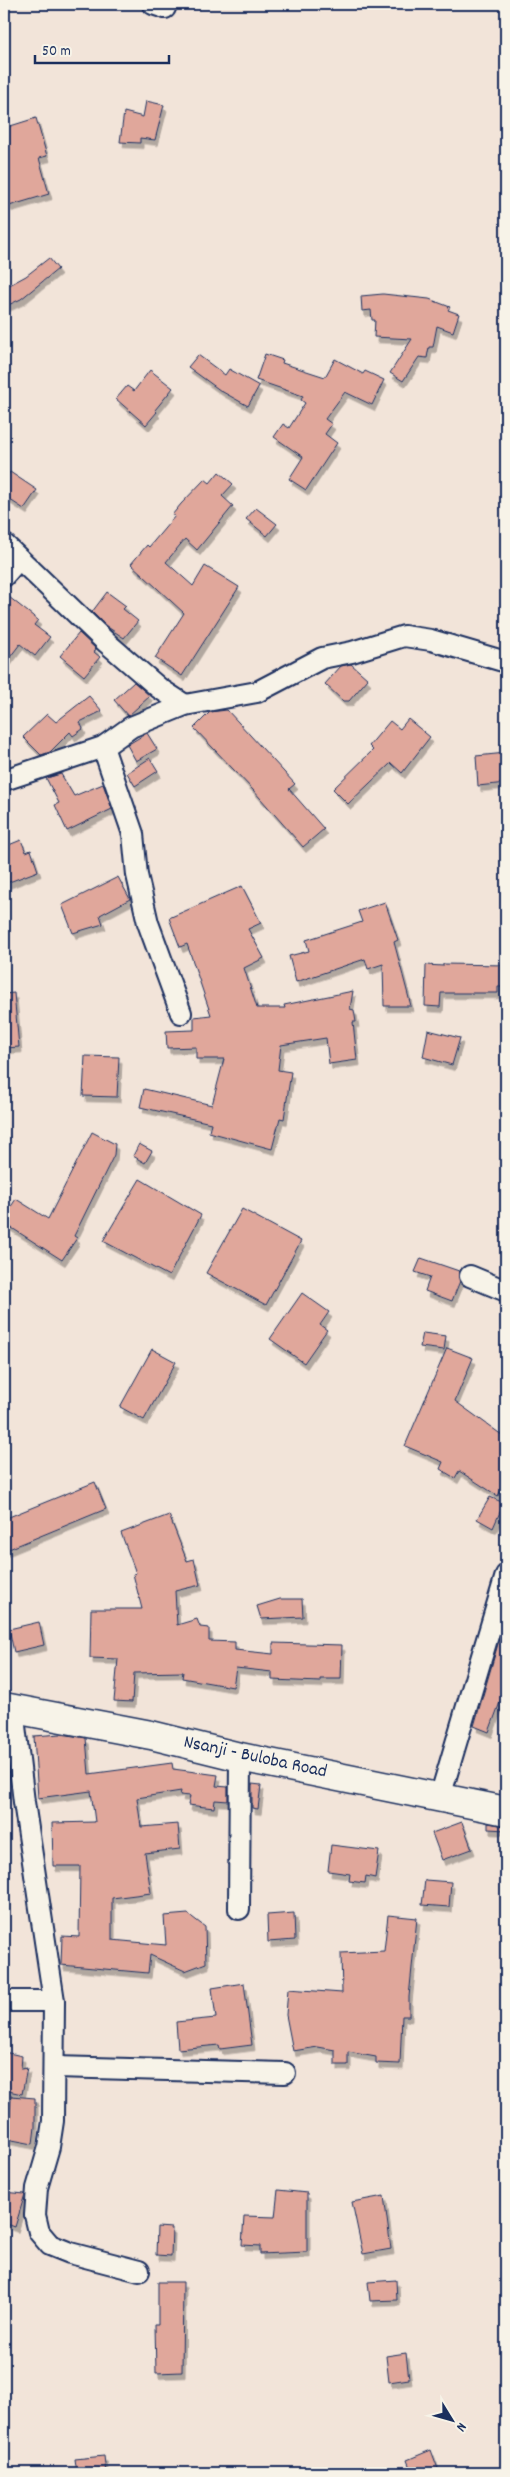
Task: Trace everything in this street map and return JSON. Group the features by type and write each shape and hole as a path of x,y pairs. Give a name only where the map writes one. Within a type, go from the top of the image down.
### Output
{"main road":[{"name":"Nsanji - Buloba Road","path":"8,1708 151,1735 240,1756 506,1811"}],"street":[{"path":"4,544 106,644 159,688 185,705"},
{"path":"4,576 19,559"},
{"path":"4,780 103,747 131,727 185,705 257,692 322,658 352,652 404,636 431,640 506,662"},
{"path":"103,747 133,834 137,875 148,923 181,1013"},
{"path":"470,1276 506,1290"},
{"path":"440,1797 506,1575"},
{"path":"8,1708 54,2002 55,2067 53,2121 49,2147 37,2188 35,2215 39,2232 50,2245 70,2253 138,2271"},
{"path":"239,1909 240,1756"},
{"path":"4,2001 54,2002"},
{"path":"55,2067 285,2073"}],"building":[{"path":"146,101 164,105 155,140 140,138 140,143 120,142 124,112 143,117"},
{"path":"36,118 47,156 39,158 49,194 9,206 4,189 4,128"},
{"path":"49,258 58,269 21,299 4,307 4,288 26,276"},
{"path":"383,294 429,299 450,307 448,310 459,314 453,332 437,326 433,347 429,347 427,358 419,357 403,381 390,373 412,339 374,337 375,320 372,320 371,310 362,311 361,296"},
{"path":"265,354 283,360 282,363 325,377 335,359 363,374 365,371 384,380 372,405 345,392 325,419 332,424 325,434 337,443 306,490 289,479 303,457 274,437 283,424 289,428 305,403 301,400 303,396 256,380"},
{"path":"198,355 225,375 229,369 259,386 248,406 221,391 188,367"},
{"path":"150,370 173,388 155,410 157,412 146,425 116,399 127,386 134,391"},
{"path":"10,472 37,490 24,509 4,496 4,481"},
{"path":"219,472 233,484 222,496 233,506 197,550 185,539 166,562 193,586 205,566 239,587 182,676 155,658 184,613 131,564 147,545 149,547 175,516 172,515 181,504 205,479 210,483"},
{"path":"256,508 277,524 267,536 246,519"},
{"path":"107,592 126,606 123,609 138,621 124,638 106,626 92,612"},
{"path":"4,593 38,620 34,625 50,637 35,656 20,644 4,665"},
{"path":"79,633 96,649 94,652 100,657 84,676 60,656"},
{"path":"351,664 368,679 349,701 343,701 325,684 341,666"},
{"path":"134,682 150,696 128,716 114,700"},
{"path":"89,696 102,711 80,722 83,729 73,736 70,732 50,752 41,755 23,737 47,714 56,722"},
{"path":"227,710 295,784 289,789 324,829 303,847 253,790 194,728 210,712"},
{"path":"408,719 430,737 402,773 391,763 348,804 333,789 373,750 369,746 390,721 400,729"},
{"path":"147,733 157,749 136,761 127,745"},
{"path":"506,753 506,783 478,786 476,756"},
{"path":"150,758 158,771 135,786 127,773"},
{"path":"61,774 74,796 103,784 112,809 67,831 55,805 59,803 46,778"},
{"path":"21,840 26,852 31,850 38,871 4,884 4,847"},
{"path":"118,877 130,899 100,915 103,924 73,933 62,905"},
{"path":"242,886 261,923 248,929 264,958 244,968 257,1008 285,1008 284,1005 353,991 350,1009 354,1010 356,1022 353,1022 357,1060 329,1064 326,1038 281,1045 278,1070 291,1072 284,1119 280,1118 272,1149 209,1132 211,1123 140,1107 144,1089 212,1105 224,1059 196,1059 196,1047 167,1048 166,1031 194,1030 194,1017 211,1015 187,944 180,947 169,918"},
{"path":"385,902 398,940 394,942 411,1006 384,1006 383,964 368,969 365,959 296,982 289,956 309,951 306,940 362,922 358,911"},
{"path":"443,964 506,965 506,987 498,987 498,993 441,993 440,1007 425,1006 426,965 443,966"},
{"path":"14,993 19,1047 6,1048 4,994"},
{"path":"428,1030 460,1038 452,1065 423,1057"},
{"path":"85,1056 119,1057 117,1097 83,1096"},
{"path":"92,1132 115,1144 114,1155 74,1236 77,1238 62,1260 4,1223 4,1217 16,1199 48,1219"},
{"path":"139,1144 152,1151 145,1163 133,1156"},
{"path":"140,1179 201,1215 169,1276 103,1241"},
{"path":"242,1209 301,1241 266,1305 206,1273"},
{"path":"421,1258 459,1271 460,1281 452,1301 425,1291 430,1277 415,1272"},
{"path":"302,1293 329,1312 320,1325 327,1330 304,1363 270,1339"},
{"path":"423,1333 446,1336 444,1350 420,1347"},
{"path":"447,1348 473,1358 455,1401 506,1438 506,1479 498,1496 459,1471 455,1478 440,1469 443,1462 405,1446"},
{"path":"152,1349 176,1362 144,1420 120,1407"},
{"path":"95,1482 106,1509 4,1551 4,1519"},
{"path":"490,1497 504,1503 493,1528 477,1519"},
{"path":"169,1515 187,1561 194,1559 200,1585 175,1591 177,1625 197,1619 200,1627 209,1628 209,1641 235,1642 235,1650 273,1654 273,1643 342,1645 341,1679 320,1679 320,1682 272,1680 272,1672 236,1668 233,1687 182,1678 183,1672 134,1673 132,1702 114,1701 118,1659 90,1658 91,1609 142,1609 133,1574 136,1573 121,1533"},
{"path":"280,1599 302,1599 303,1617 261,1619 257,1606"},
{"path":"39,1622 44,1645 14,1652 9,1629"},
{"path":"506,1624 506,1686 489,1732 474,1726 498,1644"},
{"path":"61,1734 86,1738 89,1774 172,1763 173,1769 218,1775 216,1786 228,1787 228,1801 215,1800 214,1808 188,1805 190,1796 180,1795 181,1791 137,1798 141,1827 178,1824 180,1849 145,1853 151,1893 112,1898 112,1940 166,1945 164,1916 188,1914 205,1927 206,1963 185,1971 150,1955 148,1973 61,1965 62,1936 79,1937 80,1866 53,1866 52,1823 95,1822 91,1791 38,1798 34,1736"},
{"path":"252,1784 261,1785 258,1809 252,1808"},
{"path":"462,1822 472,1849 442,1860 432,1833"},
{"path":"488,1823 506,1826 506,1830 488,1829"},
{"path":"331,1845 379,1851 375,1878 366,1876 365,1883 349,1881 350,1874 328,1871"},
{"path":"425,1880 451,1882 449,1907 422,1905"},
{"path":"294,1913 295,1940 268,1942 267,1915"},
{"path":"388,1915 417,1918 409,1997 409,2016 402,2016 400,2064 376,2063 376,2057 348,2052 348,2065 335,2065 335,2050 318,2047 293,2051 286,2015 288,1989 342,1993 341,1953 384,1951"},
{"path":"244,1983 252,2045 220,2049 219,2045 178,2049 176,2022 216,2018 212,1988"},
{"path":"4,2052 22,2056 21,2069 27,2068 22,2094 4,2090"},
{"path":"11,2096 35,2098 33,2144 7,2139"},
{"path":"278,2190 307,2193 307,2252 260,2254 260,2246 242,2245 244,2216 275,2217"},
{"path":"4,2192 25,2194 15,2227 4,2223"},
{"path":"384,2196 391,2249 363,2254 352,2202"},
{"path":"157,2227 172,2228 171,2256 156,2255"},
{"path":"396,2280 397,2300 370,2301 368,2282"},
{"path":"158,2282 183,2282 182,2372 156,2373 155,2325 158,2325"},
{"path":"406,2353 409,2379 389,2382 386,2356"},
{"path":"431,2450 438,2469 427,2473 412,2473 407,2460"},
{"path":"104,2456 106,2473 77,2473 75,2459"}]}
